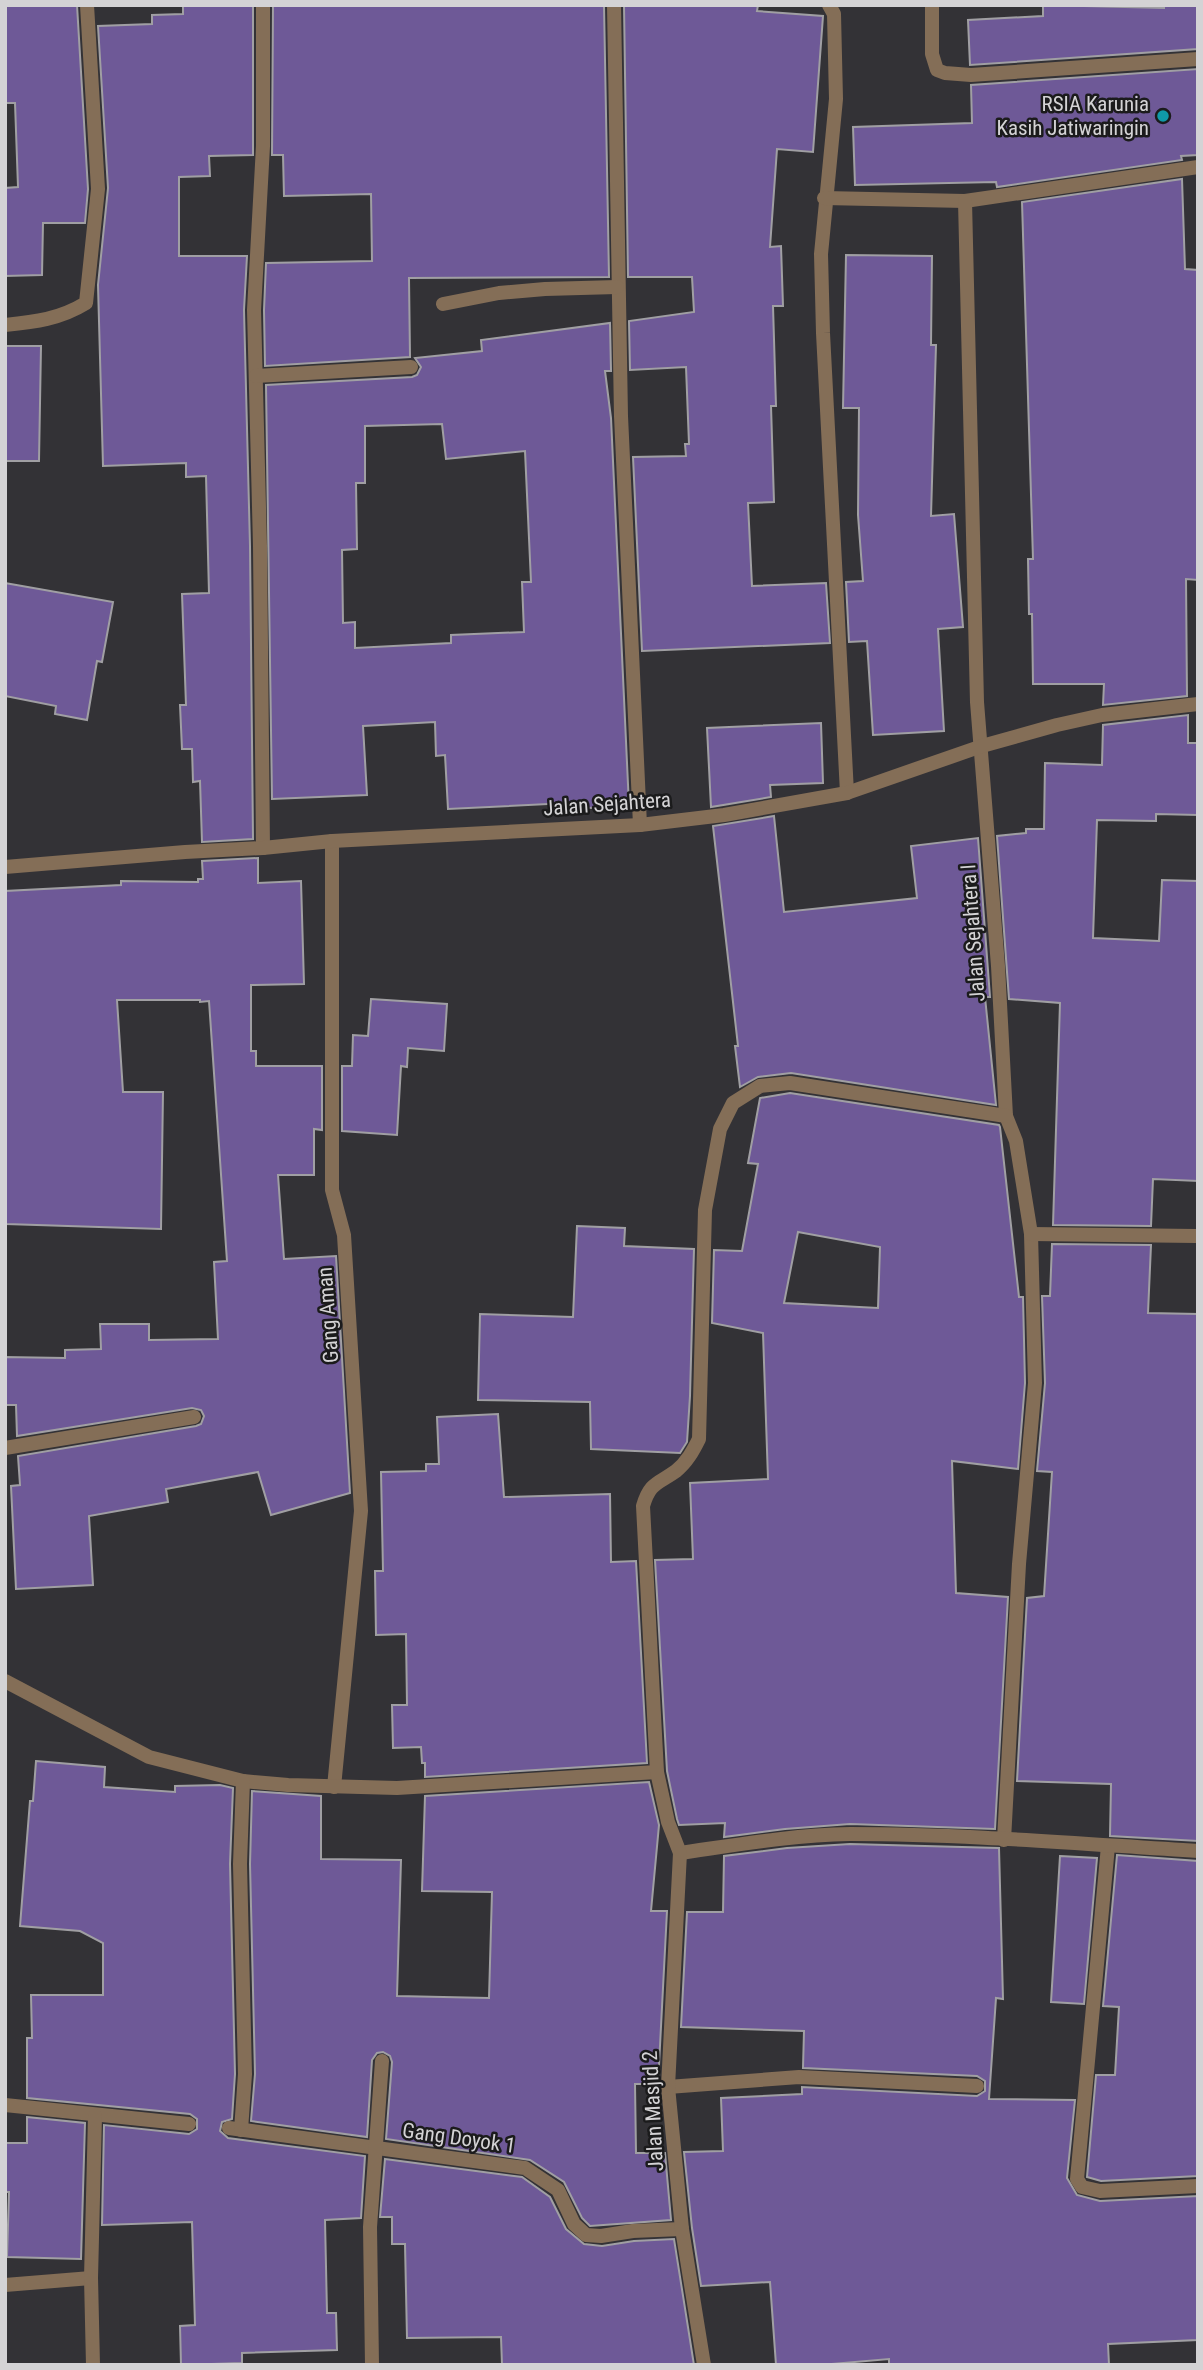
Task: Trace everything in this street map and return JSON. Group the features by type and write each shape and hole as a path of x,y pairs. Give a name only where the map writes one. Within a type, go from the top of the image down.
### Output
{"street":[{"path":"5,325 68,314 86,303 98,189 87,5"},
{"path":"263,5 262,146 254,310 263,848"},
{"path":"614,5 621,416 640,825"},
{"path":"829,5 834,14 836,99 824,198 821,254 822,333 847,793"},
{"path":"932,5 932,54 937,69 945,73 971,75 1198,59"},
{"path":"824,198 965,201 1198,167"},
{"name":"Jalan Sejahtera I","path":"965,201 977,702 1006,1116 1016,1141 1031,1234 1035,1384 1019,1564 1004,1840"},
{"path":"443,304 499,293 617,287"},
{"path":"256,376 411,367"},
{"name":"Jalan Sejahtera","path":"5,867 332,841 640,825 724,815 847,793 982,746 1102,715 1198,704"},
{"name":"Gang Aman","path":"332,841 332,1190 344,1235 361,1511 334,1787"},
{"path":"1006,1116 790,1083 760,1086 733,1103 720,1129 705,1210 699,1439 689,1459 677,1470 652,1485 643,1506 657,1772 668,1822 680,1853 785,1838 850,1834 1198,1850"},
{"path":"1031,1234 1196,1236"},
{"path":"5,1448 194,1417"},
{"path":"5,1689 6,1682 149,1757 243,1781 397,1788 657,1772"},
{"name":"Gang Doyok 1","path":"243,1781 240,1864 245,2074 235,2129 525,2168 558,2190 574,2224 586,2235 682,2229"},
{"path":"1108,1846 1077,2179 1082,2188 1100,2191 1198,2186"},
{"name":"Jalan Masjid 2","path":"680,1853 668,2087 682,2229 704,2365"},
{"path":"372,2365 370,2227 382,2061"},
{"path":"668,2087 799,2077 977,2086"},
{"path":"5,2105 189,2124"},
{"path":"93,2365 91,2278 94,2116"},
{"path":"5,2285 91,2278"}],"building":[{"path":"5,5 77,5 88,189 85,223 43,223 42,275 5,276 5,188 18,187 15,103 5,103"},
{"path":"183,5 253,5 253,155 209,156 210,176 179,177 179,256 247,256 244,310 253,839 202,842 200,781 193,782 192,749 182,749 180,705 186,705 182,594 209,593 206,476 186,477 186,463 103,466 98,285 108,188 98,26 152,24 152,15 183,14"},
{"path":"273,5 604,5 609,277 409,278 410,357 265,366 266,263 372,261 371,194 284,196 283,155 272,155"},
{"path":"624,5 758,5 757,11 823,16 813,152 777,149 770,247 781,246 783,306 773,306 776,406 771,406 774,502 748,503 752,586 826,583 830,643 642,651 633,457 686,456 685,444 689,444 686,367 630,370 629,321 694,312 692,277 628,277"},
{"path":"1043,5 1164,8 1164,5 1198,5 1198,49 970,65 968,20 1043,16"},
{"path":"1198,69 1198,155 1181,156 1182,160 997,187 996,182 855,185 853,127 972,123 971,85"},
{"path":"1182,179 1185,269 1198,270 1198,580 1186,579 1187,696 1103,705 1104,684 1033,684 1028,559 1033,559 1022,202"},
{"path":"846,255 932,256 931,345 936,345 931,516 954,514 963,627 938,629 944,731 873,735 867,641 849,642 846,582 863,581 858,515 859,408 843,408"},
{"path":"610,323 611,371 605,371 611,418 629,806 568,809 568,803 448,809 445,755 436,756 435,722 363,726 367,795 272,799 266,385 412,377 417,375 421,367 415,358 482,351 481,340","holes":["442,424 446,459 525,451 531,582 522,582 524,632 451,635 451,643 355,648 355,622 343,623 342,550 357,549 356,483 365,483 365,426"]},
{"path":"5,346 41,346 39,461 5,461"},
{"path":"5,583 113,602 102,662 97,661 87,720 55,714 56,706 5,696"},
{"path":"1188,715 1188,743 1198,743 1198,815 1156,814 1156,821 1097,820 1093,938 1159,941 1162,880 1198,881 1198,1181 1153,1179 1151,1226 1053,1225 1060,1003 1009,999 997,836 1026,833 1026,829 1044,829 1045,763 1102,765 1103,725"},
{"path":"821,723 823,783 770,785 771,797 711,807 707,728"},
{"path":"774,816 784,912 917,898 911,846 978,838 990,997 985,997 996,1105 791,1073 758,1077 740,1087 735,1046 738,1046 713,826"},
{"path":"258,858 258,883 301,881 304,984 251,985 251,1051 256,1051 256,1066 322,1066 322,1130 314,1129 314,1175 278,1175 284,1259 336,1256 350,1493 271,1515 258,1472 166,1489 168,1502 89,1516 93,1585 16,1589 11,1486 20,1485 18,1456 196,1426 201,1424 204,1416 201,1410 192,1408 17,1436 16,1405 5,1405 5,1357 65,1358 65,1350 101,1349 100,1324 149,1324 149,1340 218,1339 214,1262 227,1261 209,1001 117,1000 123,1092 163,1092 161,1229 6,1224 5,891 121,885 121,881 198,882 198,879 203,879 202,861"},
{"path":"371,999 447,1004 444,1051 408,1048 407,1067 401,1066 397,1135 342,1131 342,1066 352,1066 353,1035 368,1036"},
{"path":"790,1093 1000,1127 1019,1297 1023,1297 1025,1383 1018,1469 952,1461 956,1593 1008,1597 995,1829 850,1824 724,1837 725,1823 679,1825 677,1819 667,1771 655,1560 693,1559 690,1483 768,1479 763,1333 712,1323 714,1250 742,1251 758,1164 748,1163 760,1098","holes":["798,1232 880,1247 878,1308 784,1303"]},
{"path":"577,1226 625,1228 624,1246 694,1249 687,1442 680,1453 591,1449 590,1402 478,1400 480,1314 573,1317"},
{"path":"1052,1244 1151,1245 1148,1313 1198,1314 1198,1841 1110,1836 1111,1784 1017,1781 1027,1598 1044,1596 1052,1472 1037,1471 1045,1383 1042,1296 1050,1296"},
{"path":"498,1414 504,1497 610,1494 611,1562 636,1561 647,1763 425,1777 421,1747 393,1748 392,1705 407,1705 406,1634 376,1635 375,1571 383,1571 381,1472 426,1471 426,1464 439,1464 437,1417"},
{"path":"36,1761 105,1767 104,1787 175,1792 175,1786 220,1785 233,1788 230,1864 235,2074 232,2119 222,2122 220,2131 228,2138 365,2156 361,2218 325,2220 327,2313 336,2313 337,2350 242,2353 242,2363 181,2365 180,2326 195,2325 192,2222 102,2225 104,2125 189,2134 197,2129 197,2119 190,2114 27,2098 27,2038 32,2038 31,1995 103,1995 103,1943 80,1931 20,1926 30,1801 33,1801"},
{"path":"649,1782 659,1825 651,1911 667,1911 658,2084 635,2084 636,2153 665,2153 671,2220 590,2226 582,2218 564,2182 530,2160 386,2139 392,2062 390,2056 383,2052 377,2053 372,2060 367,2137 251,2121 255,2074 250,1864 252,1791 321,1796 321,1859 401,1860 397,1996 489,1998 492,1892 422,1891 425,1796"},
{"path":"850,1844 999,1848 1003,1999 996,1998 989,2099 1075,2100 1067,2178 1077,2195 1100,2201 1198,2196 1198,2340 1108,2344 1109,2365 889,2365 889,2359 820,2365 776,2365 770,2282 701,2286 684,2152 723,2151 721,2098 802,2094 802,2087 977,2096 985,2091 985,2081 977,2076 803,2068 804,2031 681,2027 687,1912 723,1912 724,1856"},
{"path":"1117,1855 1198,1861 1198,2176 1101,2181 1087,2177 1096,2075 1115,2075 1119,2007 1103,2006"},
{"path":"1060,1856 1097,1858 1084,2004 1051,2002"},
{"path":"27,2117 85,2123 81,2259 7,2257 9,2192 5,2192 5,2143 27,2143"},
{"path":"385,2159 522,2177 550,2197 566,2229 584,2244 602,2246 674,2239 694,2365 502,2365 501,2337 407,2338 405,2244 392,2244 392,2217 380,2217"}],"place":[{"name":"RSIA Karunia Kasih Jatiwaringin","path":"1163,116"}]}
